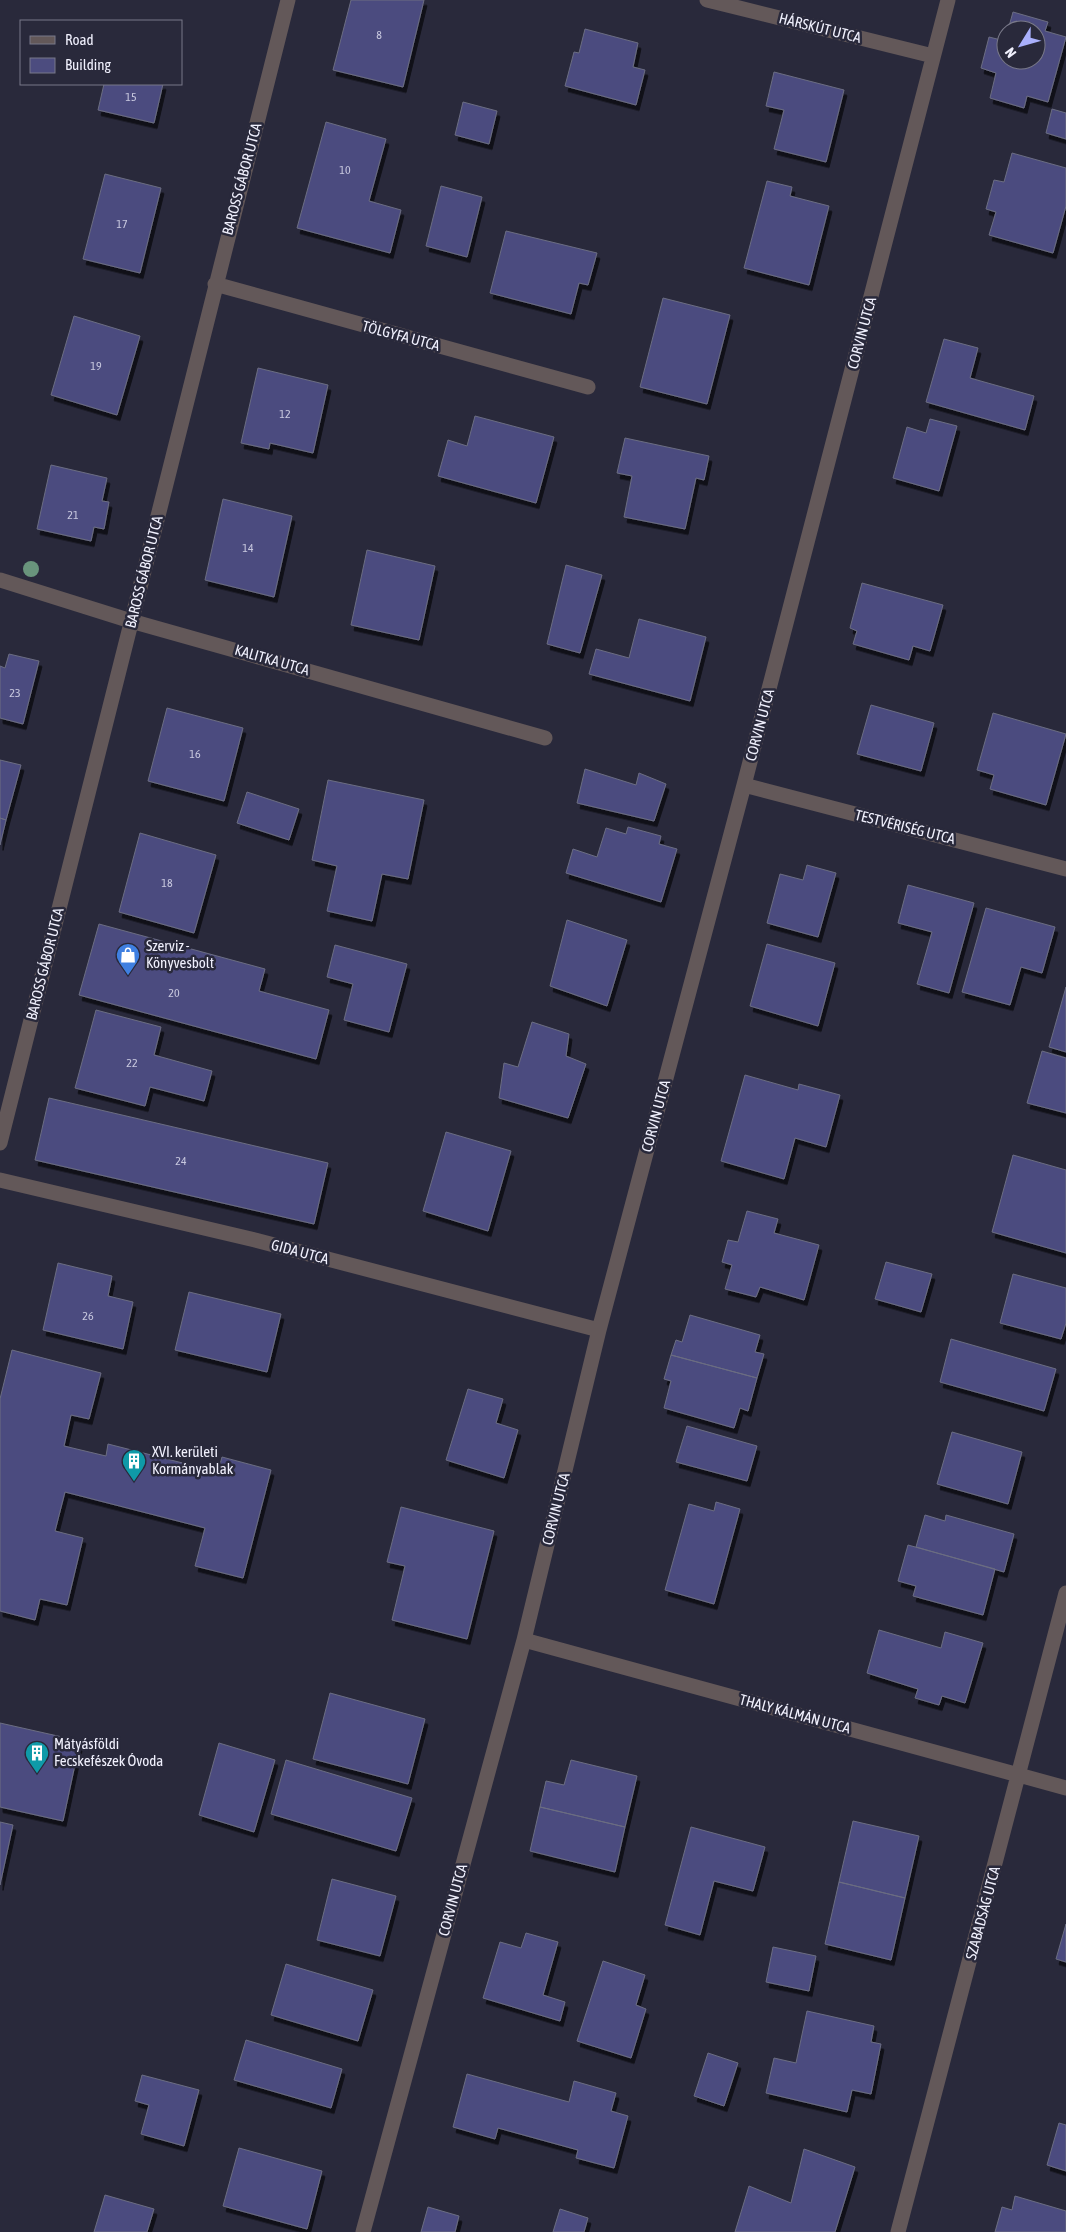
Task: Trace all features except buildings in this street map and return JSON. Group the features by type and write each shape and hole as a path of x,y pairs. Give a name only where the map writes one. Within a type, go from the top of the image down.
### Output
{"street":[{"name":"BAROSS GÁBOR UTCA","path":"0,1143 288,0"},
{"name":"HÁRSKÚT UTCA","path":"707,0 933,56"},
{"name":"CORVIN UTCA","path":"363,2232 524,1640 599,1330 744,786 948,0"},
{"name":"TÖLGYFA UTCA","path":"215,284 588,387"},
{"name":"KALITKA UTCA","path":"0,580 132,621 545,738"},
{"name":"TESTVÉRISÉG UTCA","path":"744,786 1066,869"},
{"name":"GIDA UTCA","path":"0,1180 255,1240 599,1330"},
{"name":"SZABADSÁG UTCA","path":"898,2232 1066,1593"},
{"name":"THALY KÁLMÁN UTCA","path":"524,1640 1066,1788"}],"place":[{"name":"Szerviz - Könyvesbolt","path":"128,976"},
{"name":"XVI. kerületi Kormányablak","path":"134,1482"},
{"name":"Mátyásföldi Fecskefészek Óvoda","path":"37,1774"}]}
